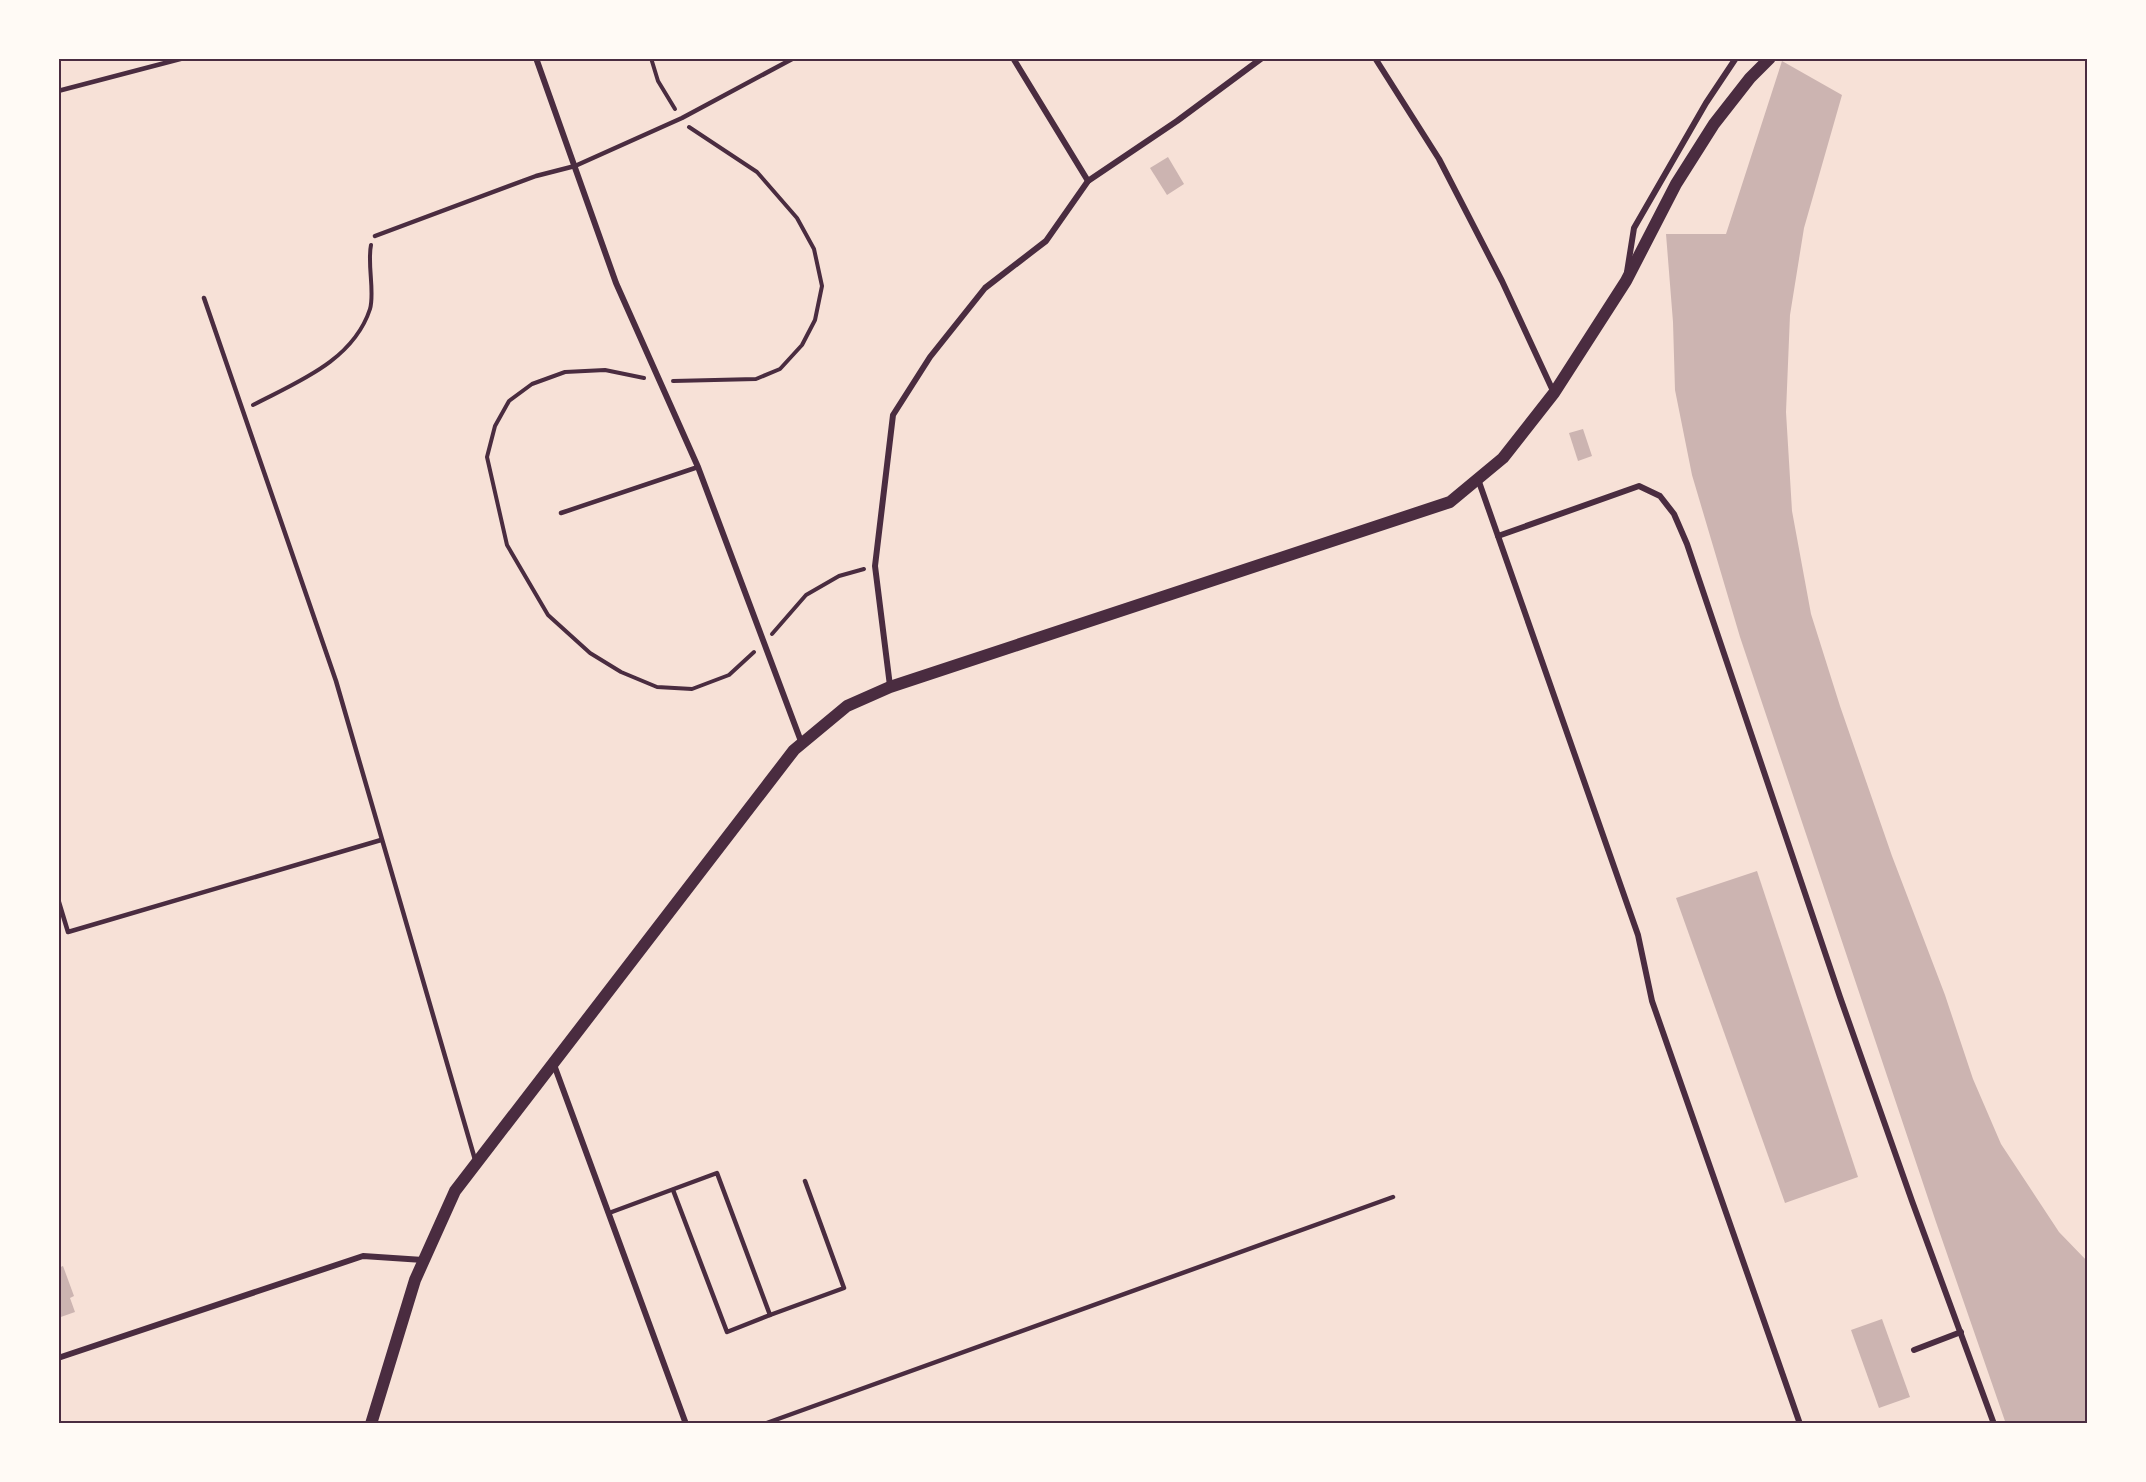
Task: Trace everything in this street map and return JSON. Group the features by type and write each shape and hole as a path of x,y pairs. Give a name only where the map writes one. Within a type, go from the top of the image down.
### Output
{"main road":[{"path":"371,1424 415,1280 455,1191 794,750 847,706 890,687 1450,502 1503,458 1554,393 1626,281 1676,184 1714,124 1750,78 1770,58"}],"street":[{"path":"536,58 616,283 698,466 802,744"},
{"path":"1012,58 1088,181"},
{"path":"890,687 875,566 893,415 930,357 985,288 1046,241 1088,181 1177,121 1262,58"},
{"path":"1376,58 1439,159 1502,281 1554,393"},
{"path":"1626,281 1628,255 1634,228 1706,103 1736,58"},
{"path":"1478,479 1638,935 1652,1001 1800,1424"},
{"path":"1498,536 1639,486 1660,496 1674,514 1698,577 1908,1191 1994,1424"},
{"path":"553,1062 686,1424"},
{"path":"58,1358 363,1256 424,1260"},
{"path":"1914,1350 1961,1332"}],"lane":[{"path":"58,91 184,58"},
{"path":"375,236 536,176 575,166 682,118 794,58"},
{"path":"204,298 336,681 476,1164"},
{"path":"561,513 698,466"},
{"path":"58,899 68,932 381,840"},
{"path":"609,1213 717,1173 770,1315"},
{"path":"673,1190 727,1332 844,1288 805,1181"},
{"path":"764,1424 1393,1197"}],"path":[{"path":"242,410 311,374 336,358 352,344 371,308 370,247 375,236"}],"building":[{"path":"1782,61 1842,95 1804,228 1790,315 1786,412 1792,511 1811,614 1892,856 1945,995 1973,1079 2001,1144 2059,1232 2088,1262 2088,1424 2006,1424 1740,637 1692,475 1675,390 1673,322 1666,234 1726,234"},
{"path":"1168,157 1184,184 1167,195 1150,168"},
{"path":"1583,429 1592,456 1578,461 1569,433"},
{"path":"1757,871 1858,1177 1785,1203 1676,898"},
{"path":"63,1266 74,1296 70,1298 75,1312 58,1318 58,1268"},
{"path":"1882,1319 1910,1397 1879,1408 1851,1330"}]}
